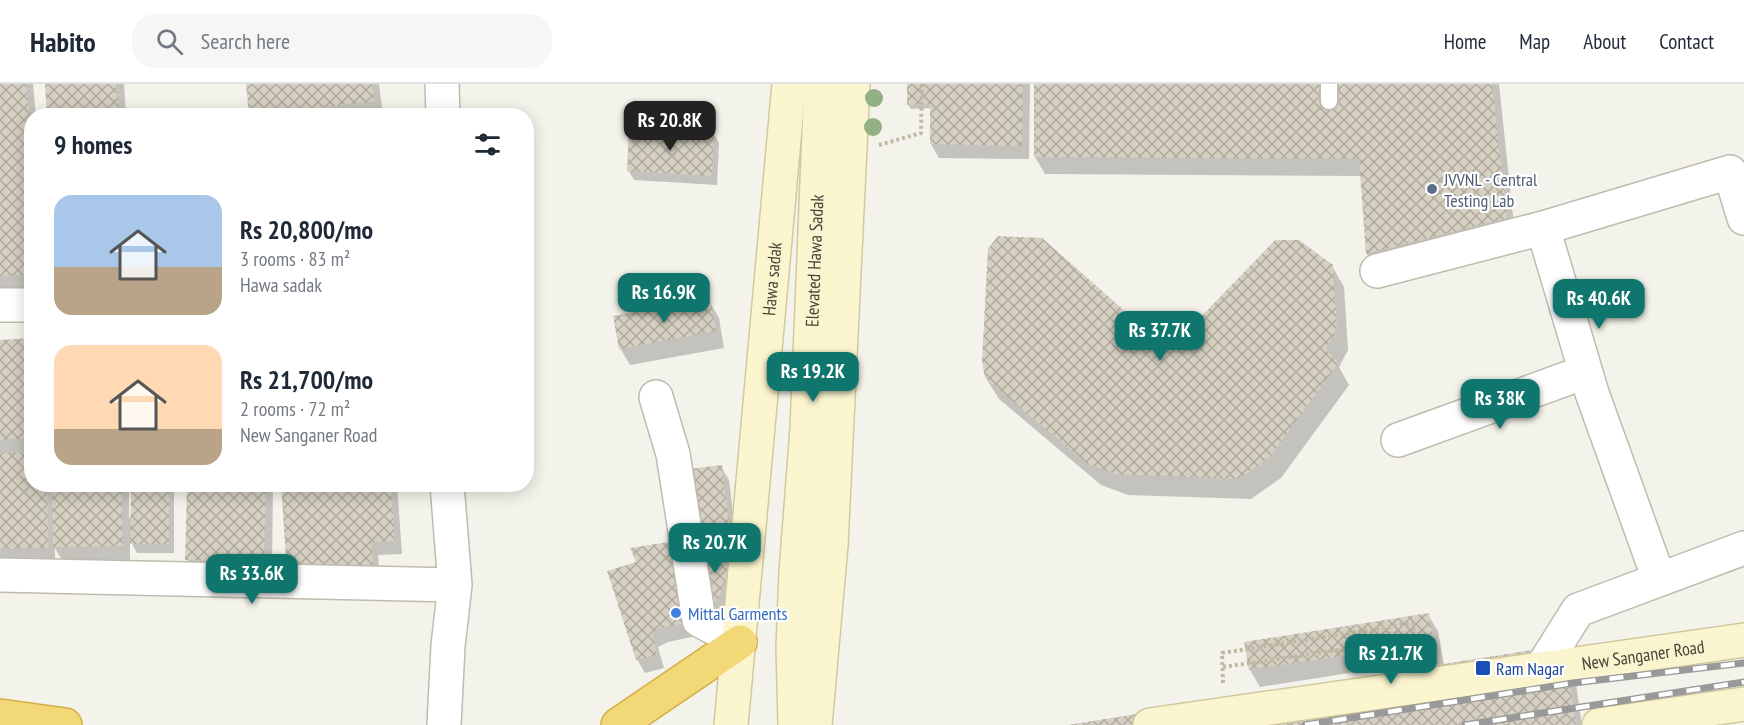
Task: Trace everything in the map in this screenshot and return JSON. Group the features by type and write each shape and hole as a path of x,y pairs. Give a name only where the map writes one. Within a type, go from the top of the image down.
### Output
{"highway":[{"path":"618,725 633,718 740,642"},
{"path":"0,716 65,725"}],"main road":[{"name":"Hawa sadak","path":"731,725 789,84"},
{"name":"Elevated Hawa Sadak","path":"795,725 793,648 796,572 807,429 821,84"},
{"path":"814,725 831,545 853,84"},
{"name":"New Sanganer Road","path":"1150,725 1744,640"},
{"path":"1599,725 1744,705"}],"street":[{"path":"442,84 443,108"},
{"path":"1377,271 1543,228 1737,170 1744,218"},
{"path":"1543,228 1585,372 1659,579"},
{"path":"0,305 24,305"},
{"path":"1398,440 1585,372"},
{"path":"656,397 673,454 699,620 740,642"},
{"path":"444,725 448,646 455,585 448,492"},
{"path":"1541,669 1578,610 1744,548"},
{"path":"0,575 455,585"}],"lane":[{"path":"1329,84 1329,101"}],"path":[{"path":"850,153 921,133 922,84"},
{"path":"1224,713 1222,652 1413,623 1417,662"},
{"path":"1222,667 1414,639"}],"building":[{"path":"0,84 26,84 29,108 24,108 24,274 0,276"},
{"path":"45,84 116,84 118,108 46,108"},
{"path":"246,84 372,84 374,101 319,108 248,108"},
{"path":"907,84 1023,84 1022,146 930,144 930,104 907,105"},
{"name":"JVVNL - Central Testing Lab","path":"1034,84 1492,84 1507,218 1366,254 1359,159 1034,157"},
{"path":"629,127 714,132 712,176 627,171"},
{"path":"998,236 1042,238 1169,350 1275,240 1299,240 1333,265 1337,329 1326,349 1338,363 1270,457 1239,479 1115,474 1088,464 985,378 982,361 988,249"},
{"path":"710,299 716,331 619,349 613,316"},
{"path":"24,338 24,438 0,440 0,340"},
{"path":"0,453 24,453 24,492 47,492 48,548 0,549"},
{"path":"722,465 732,549 699,553 689,469"},
{"path":"52,492 122,492 123,546 53,547"},
{"path":"131,492 169,492 169,544 130,544"},
{"path":"187,492 266,492 264,561 185,560"},
{"path":"282,492 392,492 395,541 371,542 373,567 287,573"},
{"path":"675,541 689,623 660,628 652,633 657,655 636,660 607,571 636,562 630,548"},
{"path":"734,553 724,587 712,609 696,556"},
{"name":"Ram Nagar","path":"1429,613 1437,665 1564,645 1576,725 1068,725 1400,672 1396,648 1249,670 1244,642"}],"railway":[{"path":"1305,725 1573,683 1744,663"},
{"path":"1465,725 1744,682"}],"place":[{"name":"JVVNL - Central Testing Lab","path":"1432,189"},
{"name":"Mittal Garments","path":"676,613"},
{"name":"Ram Nagar","path":"1483,668"}]}
